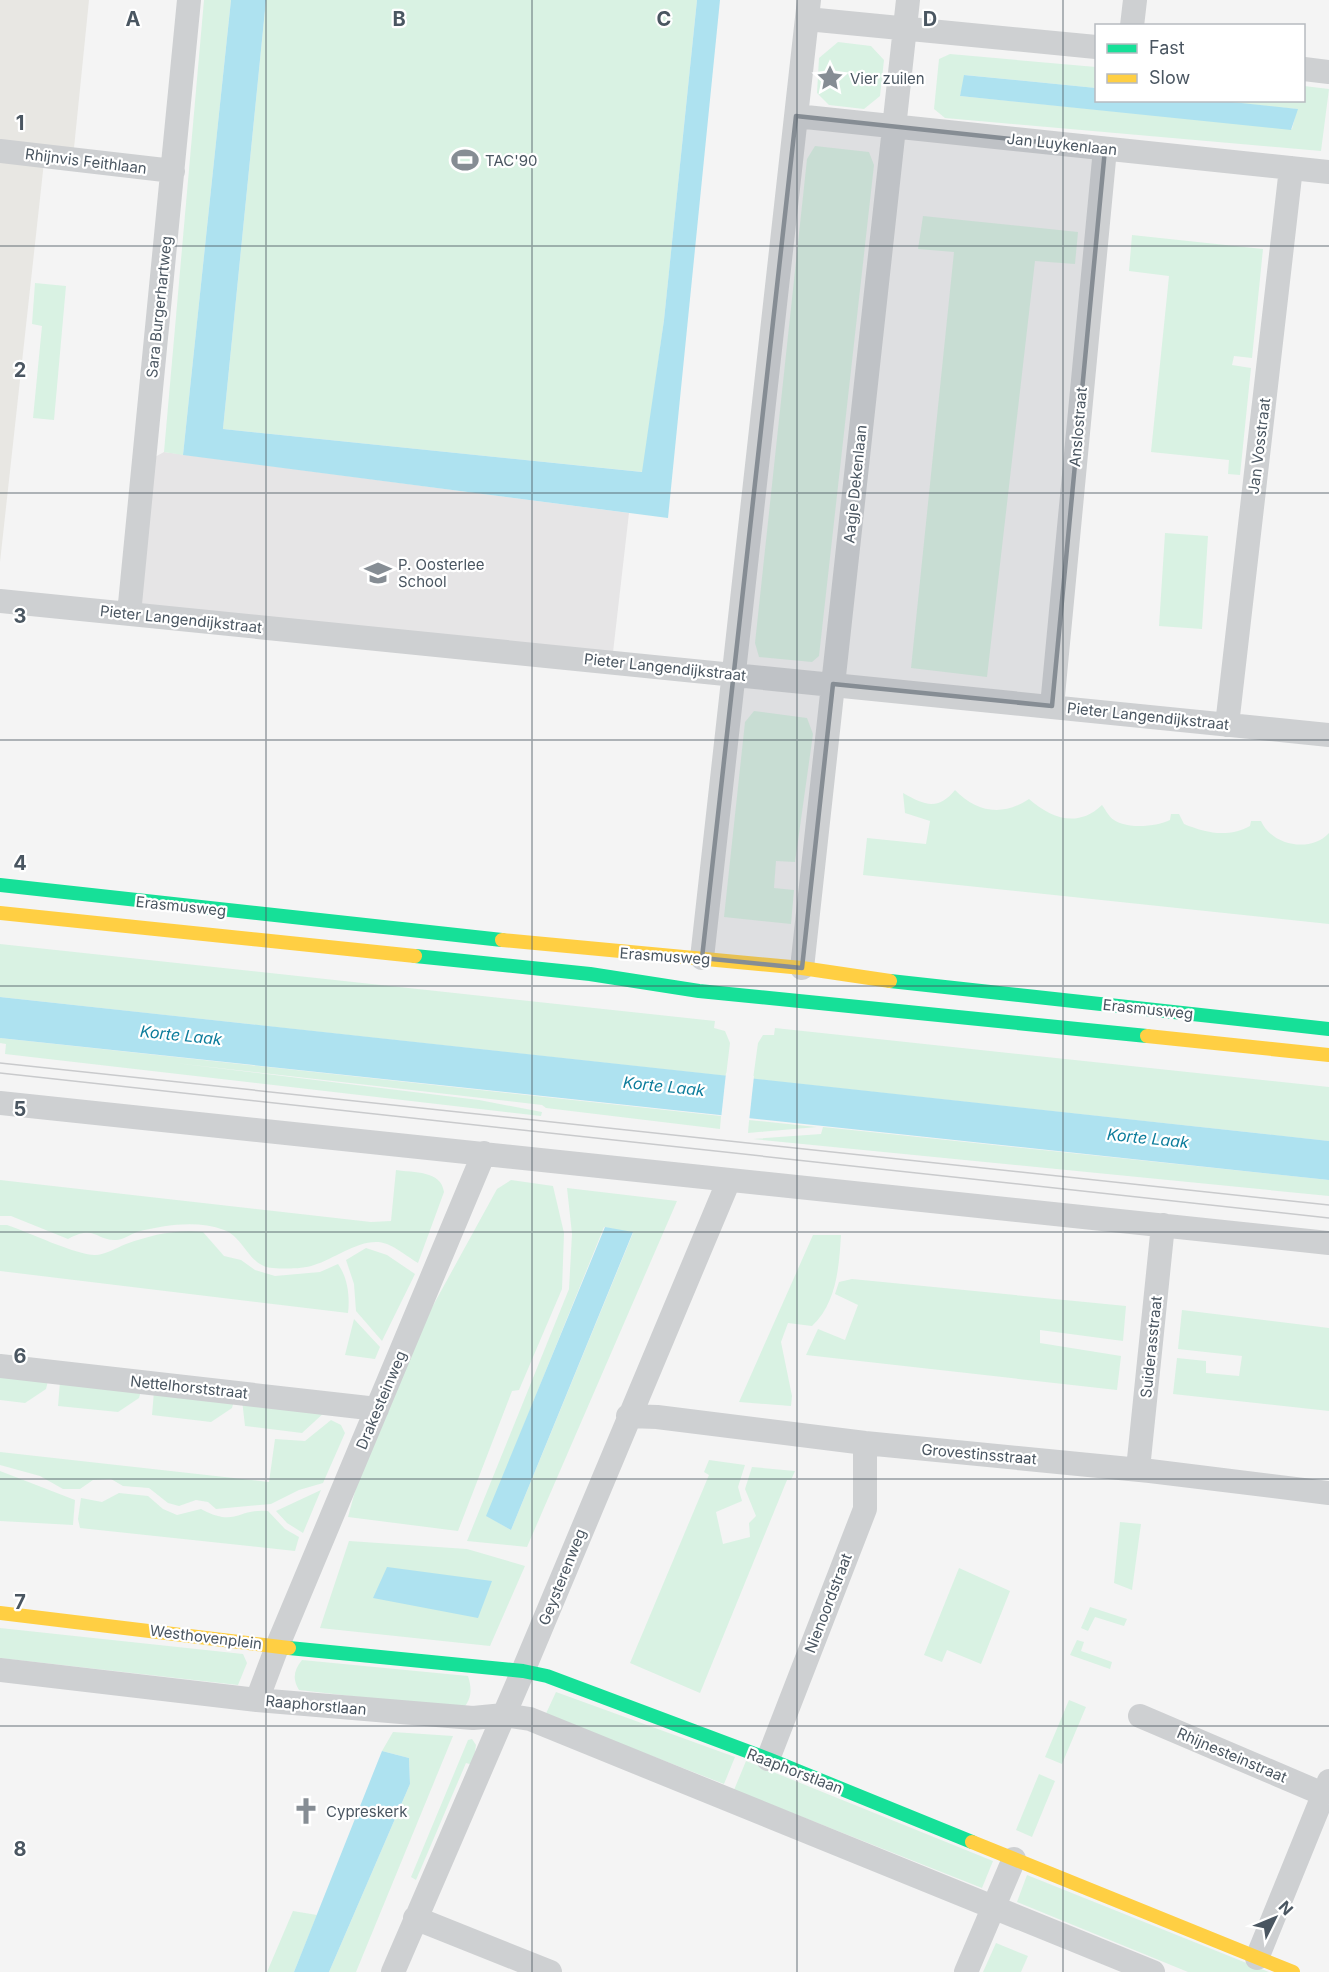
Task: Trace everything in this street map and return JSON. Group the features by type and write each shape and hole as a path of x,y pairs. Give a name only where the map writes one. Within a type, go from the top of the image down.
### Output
{"main road":[{"name":"Erasmusweg","path":"0,885 587,949 802,968 873,979 1329,1029"},
{"name":"Erasmusweg","path":"0,914 590,974 741,996 1329,1055"},
{"name":"Westhovenplein","path":"0,1613 277,1647"},
{"name":"Raaphorstlaan","path":"277,1647 523,1671 547,1676 768,1759 1293,1972"}],"street":[{"name":"Sara Burgerhartweg","path":"129,614 189,0"},
{"name":"Aagje Dekenlaan","path":"802,968 908,0"},
{"path":"1132,24 1135,0"},
{"path":"702,958 808,10 904,28 1095,47"},
{"path":"1305,69 1329,72"},
{"name":"Jan Luykenlaan","path":"796,116 1329,172"},
{"name":"Anslostraat","path":"1052,706 1105,149"},
{"name":"Rhijnvis Feithlaan","path":"0,152 173,171"},
{"name":"Jan Vosstraat","path":"1227,725 1291,168"},
{"name":"Pieter Langendijkstraat","path":"0,600 1329,735"},
{"path":"0,1103 1329,1243"},
{"name":"Drakesteinweg","path":"277,1647 484,1154"},
{"name":"Geysterenweg","path":"393,1972 523,1671 628,1416 729,1180"},
{"name":"Suiderasstraat","path":"1138,1469 1163,1225"},
{"name":"Nettelhorststraat","path":"0,1365 377,1409"},
{"name":"Grovestinsstraat","path":"628,1416 669,1418 865,1443 1138,1469 1329,1492"},
{"name":"Nienoordstraat","path":"768,1759 865,1509 865,1443"},
{"name":"Westhovenplein","path":"257,1700 277,1647"},
{"path":"0,1670 257,1700"},
{"name":"Raaphorstlaan","path":"257,1700 473,1718 504,1715 530,1719 1153,1972"},
{"name":"Rhijnesteinstraat","path":"1140,1716 1326,1787"},
{"path":"1257,1958 1326,1787"},
{"path":"966,1972 1014,1859"},
{"path":"415,1918 550,1972"}],"highlighted area":[{"path":"796,116 1105,149 1052,706 833,684 802,968 702,958"}],"shaded area":[{"path":"0,0 89,0 74,148 44,162 0,562"},
{"name":"P. Oosterlee School","path":"164,452 629,513 612,661 129,614 144,463"}],"green space":[{"path":"204,0 231,0 183,455 164,452"},
{"name":"TAC'90","path":"266,0 697,0 664,320 643,472 223,429"},
{"path":"838,42 871,46 884,60 880,96 864,109 829,105 817,93 819,58"},
{"path":"950,54 1095,67 1095,88 965,75 960,96 1292,129 1297,109 1224,102 1305,102 1305,86 1329,89 1321,151 945,118 934,109 939,59"},
{"path":"815,146 869,152 874,165 819,656 812,662 759,657 755,643 807,159"},
{"path":"923,216 1078,232 1075,264 1035,261 987,677 911,668 954,252 918,249"},
{"path":"1132,235 1263,249 1252,358 1234,356 1232,365 1251,368 1240,475 1228,474 1229,460 1151,452 1169,276 1129,271"},
{"path":"35,283 66,286 54,420 33,418 42,326 32,324"},
{"path":"1165,533 1208,536 1202,629 1159,626"},
{"path":"754,711 807,718 813,734 795,862 776,861 774,888 794,890 791,924 724,917 745,722"},
{"path":"955,790 972,803 990,810 1009,808 1029,799 1056,816 1074,818 1084,817 1102,805 1112,819 1126,825 1157,824 1170,820 1171,814 1179,814 1184,824 1217,833 1242,830 1250,826 1251,821 1261,821 1266,830 1274,836 1292,844 1302,845 1321,839 1329,833 1329,924 863,875 867,838 926,844 930,821 905,813 903,793 930,804 943,801"},
{"path":"0,944 715,1021 714,1028 725,1031 730,1043 726,1076 0,997"},
{"path":"775,1028 1329,1087 1329,1141 753,1079 758,1043 763,1035 774,1035"},
{"path":"0,1038 721,1116 720,1129 546,1108 542,1105 175,1063 479,1100 542,1112 541,1116 5,1054 6,1044 0,1043"},
{"path":"749,1120 817,1127 748,1133"},
{"path":"823,1127 1329,1180 1329,1196 753,1139 821,1134"},
{"path":"396,1170 432,1176 442,1185 444,1192 418,1263 387,1244 369,1242 310,1266 273,1268 258,1263 231,1234 214,1227 192,1224 159,1227 137,1232 119,1240 109,1240 90,1233 68,1239 11,1216 0,1216 0,1180 371,1222 391,1221"},
{"path":"511,1180 553,1186 564,1233 562,1289 519,1390 512,1391 458,1531 348,1517 379,1404 497,1189"},
{"path":"567,1188 677,1201 527,1547 467,1541 569,1289 572,1234","holes":["604,1227 633,1233 511,1530 487,1516"]},
{"path":"0,1225 7,1225 52,1243 95,1255 107,1253 154,1235 183,1231 203,1232 224,1256 241,1260 255,1270 275,1276 320,1272 338,1264 348,1288 348,1313 0,1271"},
{"path":"813,1235 841,1235 839,1259 832,1295 820,1317 812,1326 788,1323 781,1342 792,1396 791,1406 739,1402"},
{"path":"366,1248 387,1255 415,1274 382,1341 356,1311 354,1284 346,1260"},
{"path":"852,1279 1126,1306 1123,1341 1040,1330 1040,1343 1121,1356 1117,1390 806,1355 818,1329 845,1340 858,1305 835,1294 839,1282"},
{"path":"1182,1310 1329,1328 1329,1411 1173,1394 1177,1358 1206,1361 1206,1373 1239,1376 1242,1356 1178,1349"},
{"path":"354,1319 380,1347 375,1359 345,1355"},
{"path":"0,1376 48,1381 46,1389 25,1403 0,1400"},
{"path":"60,1382 141,1391 139,1398 118,1412 58,1406"},
{"path":"154,1391 234,1400 232,1408 211,1422 152,1415"},
{"path":"242,1400 326,1411 302,1433 245,1426"},
{"path":"331,1420 341,1425 345,1433 323,1483 299,1490 271,1504 216,1509 208,1502 196,1500 179,1506 168,1503 149,1488 123,1486 111,1479 93,1480 80,1489 63,1489 40,1476 0,1465 0,1452 269,1482 275,1439 305,1441"},
{"path":"709,1460 745,1465 738,1487 742,1501 716,1512 723,1544 750,1537 749,1523 756,1516 745,1489 752,1467 795,1471 791,1480 787,1480 700,1693 630,1663 709,1475 704,1472"},
{"path":"0,1471 75,1500 73,1525 0,1521"},
{"path":"321,1490 303,1533 287,1523 276,1511"},
{"path":"119,1493 148,1496 163,1509 177,1515 201,1509 222,1517 268,1511 285,1529 299,1537 295,1551 80,1528 78,1519 81,1498 102,1502"},
{"path":"1120,1522 1141,1524 1132,1590 1114,1583"},
{"path":"349,1541 467,1549 525,1566 490,1646 320,1628"},
{"path":"959,1568 1010,1591 981,1664 947,1650 942,1662 924,1655"},
{"path":"1090,1607 1127,1619 1124,1626 1095,1617 1088,1631 1081,1628"},
{"path":"0,1628 243,1654 247,1663 238,1685 0,1658"},
{"path":"1077,1640 1084,1642 1081,1651 1112,1662 1110,1669 1070,1655"},
{"path":"302,1660 468,1676 470,1697 463,1709 299,1690 295,1682 295,1675"},
{"path":"556,1692 735,1757 724,1784 598,1735 543,1720"},
{"path":"1069,1700 1086,1707 1062,1764 1045,1757"},
{"path":"393,1732 453,1736 356,1972 329,1972 410,1784 409,1758 382,1751"},
{"path":"472,1739 476,1745 473,1765 466,1763 416,1880 411,1877 468,1740"},
{"path":"746,1761 993,1861 982,1888 734,1790"},
{"path":"1039,1774 1055,1781 1032,1837 1016,1830"},
{"path":"1027,1875 1269,1972 1188,1972 1017,1902"},
{"path":"293,1911 317,1915 294,1972 267,1972"},
{"path":"996,1943 1028,1956 1021,1972 983,1972"}],"water":[{"path":"231,0 266,0 223,429 642,472 664,320 697,0 720,0 668,518 183,455"},
{"path":"964,75 1095,88 1095,102 1232,102 1298,109 1291,130 960,96"},
{"name":"Korte Laak","path":"0,997 1329,1141 1329,1180 0,1038"},
{"path":"605,1227 633,1232 511,1530 486,1516"},
{"path":"387,1567 492,1581 478,1618 373,1598"},
{"path":"382,1751 409,1758 410,1784 329,1972 294,1972"}],"pier":[{"path":"726,1073 754,1076 749,1122 721,1119"}],"tram line":[{"path":"0,1063 1329,1205"},
{"path":"0,1073 1329,1218"}],"traffic: fast":[{"path":"0,885 502,940"},
{"path":"415,956 590,974 699,991 1147,1036"},
{"path":"890,981 1329,1029"},
{"path":"289,1648 523,1671 547,1676 768,1759 972,1842"}],"traffic: slow":[{"path":"0,913 415,956"},
{"path":"502,940 802,968 890,981"},
{"path":"1147,1036 1329,1055"},
{"path":"0,1613 289,1648"},
{"path":"972,1842 1293,1972"}],"place":[{"name":"Vier zuilen","path":"830,78"},
{"name":"TAC'90","path":"465,160"},
{"name":"P. Oosterlee School","path":"378,573"},
{"name":"Cypreskerk","path":"306,1811"}]}
